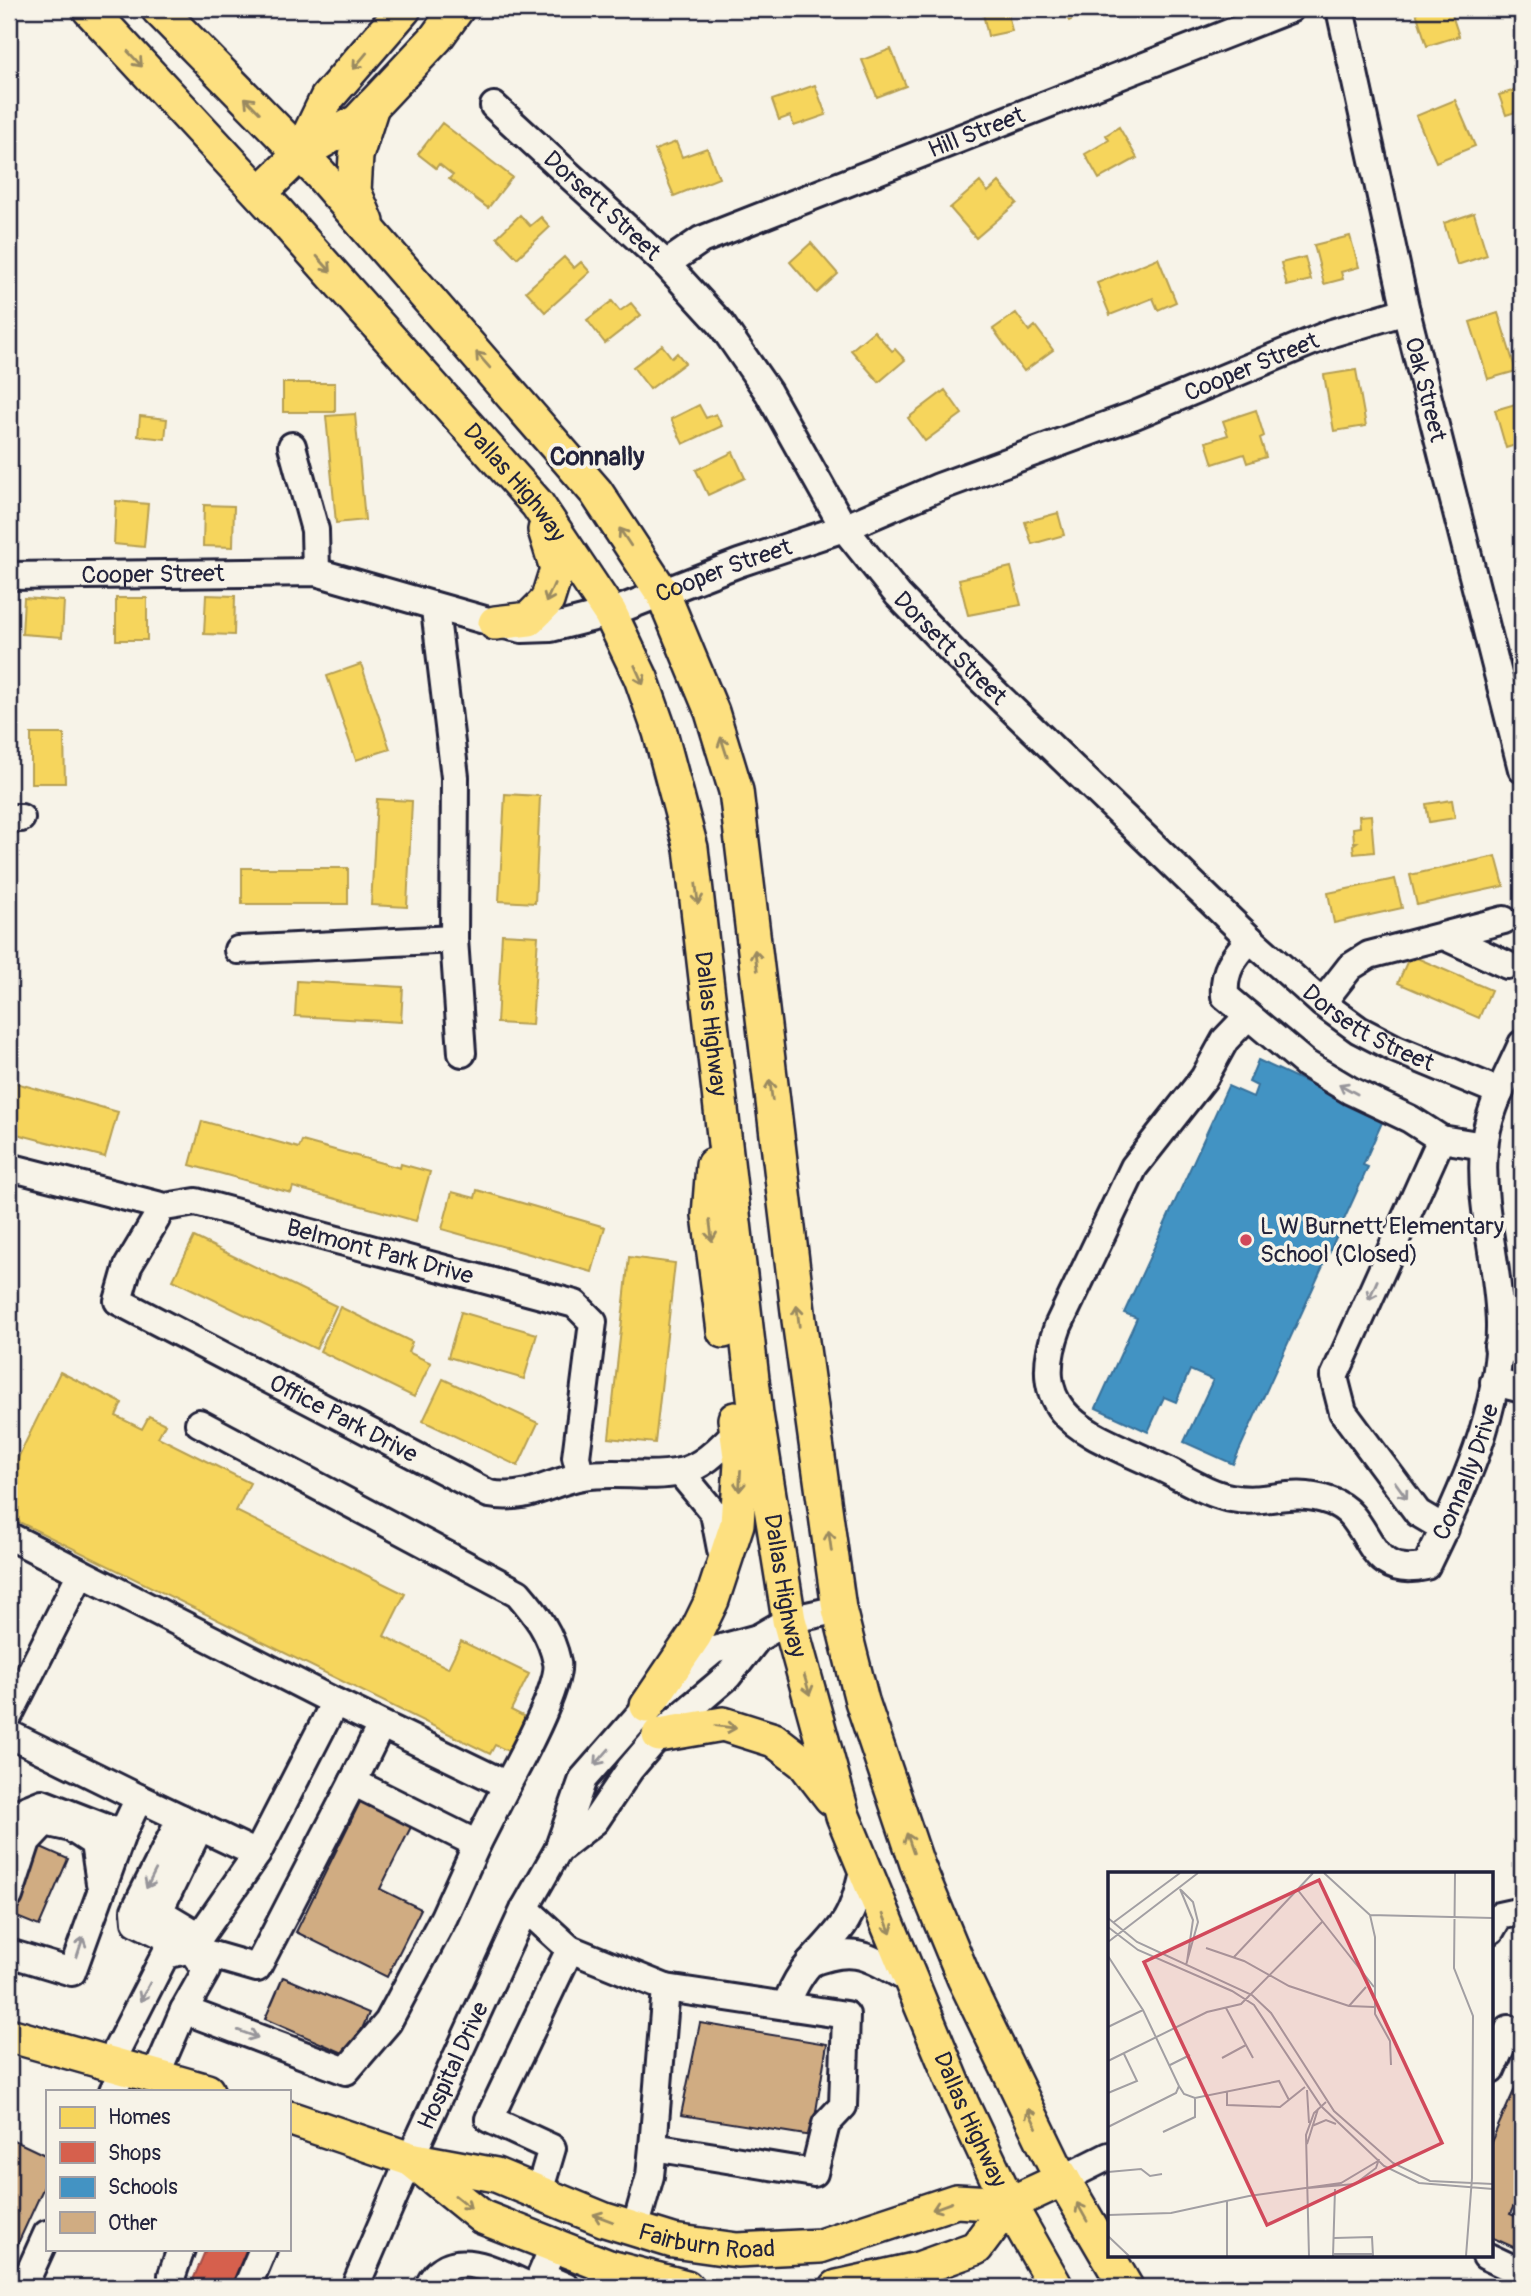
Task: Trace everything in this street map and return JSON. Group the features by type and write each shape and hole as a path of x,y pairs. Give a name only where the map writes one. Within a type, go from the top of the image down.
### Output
{"main road":[{"name":"Dallas Highway","path":"89,9 260,193 537,504 610,613 640,678 660,732 691,848 756,1414 789,1620 844,1816 910,1980 1009,2204"},
{"name":"Dallas Highway","path":"158,9 300,154 370,231 596,492 663,594 712,712 736,792 799,1320 839,1609 862,1701 916,1864 964,1978 1063,2179"},
{"path":"300,154 327,98 404,9"},
{"path":"260,193 300,154 358,121 436,37 457,9"},
{"path":"370,231 354,191 356,156 372,106"},
{"path":"495,623 529,619 547,601 554,587 557,569 537,504"},
{"path":"719,1090 709,1215 741,1462 737,1524 695,1636 653,1720 723,1724 774,1740 804,1763 844,1816"},
{"path":"9,2035 116,2074 156,2075 204,2090"},
{"name":"Fairburn Road","path":"290,2118 410,2159 496,2175 635,2229 673,2241 715,2248 773,2250 841,2241 956,2202 1009,2204 1063,2179"},
{"name":"Fairburn Road","path":"410,2159 482,2217 554,2245 604,2277 687,2287"},
{"path":"1063,2179 1108,2256"},
{"path":"1009,2204 1056,2287"},
{"name":"Fairburn Road","path":"837,2287 918,2269 976,2248 1009,2204"},
{"path":"1109,2258 1126,2287"}],"street":[{"name":"Hill Street","path":"666,264 701,240 1290,9"},
{"name":"Oak Street","path":"1340,9 1406,311 1522,769"},
{"name":"Dorsett Street","path":"494,106 666,264 721,324 768,392 844,528 898,595 957,657 1250,939 1322,1003 1359,1030 1396,1049 1500,1092"},
{"name":"Cooper Street","path":"9,576 316,572 435,609 522,629 551,628 610,613 739,563 844,528 939,487 1135,415 1332,334 1406,311"},
{"path":"292,446 315,530 316,572"},
{"path":"435,609 455,777 454,939 462,1053"},
{"path":"1322,1003 1350,967 1369,955 1504,920"},
{"path":"1444,936 1507,965"},
{"path":"238,950 454,939"},
{"path":"1250,939 1231,960 1224,978 1225,996 1247,1017 1306,1064 1351,1091 1410,1119 1441,1139 1484,1146"},
{"name":"Connally Drive","path":"1247,1017 1225,1040 1204,1078 1134,1167 1058,1326 1048,1352 1047,1383 1060,1409 1080,1429 1227,1498 1255,1502 1285,1493 1312,1495 1334,1502 1350,1515 1386,1564 1407,1571 1426,1566 1445,1529 1474,1462 1488,1417 1494,1382 1510,1349 1500,1325 1483,1179 1484,1146 1500,1092 1522,1044"},
{"path":"1441,1139 1334,1377 1343,1412 1418,1513 1445,1529"},
{"name":"Belmont Park Drive","path":"9,1167 160,1206 196,1202 575,1304 593,1322 576,1457 581,1476"},
{"name":"Office Park Drive","path":"160,1206 156,1219 128,1266 118,1301 489,1494 501,1496 544,1491 581,1476 680,1472 704,1461 736,1432"},
{"path":"1494,1382 1522,1389"},
{"path":"184,2010 346,2071 388,2021 444,1917 477,1844 540,1719 558,1664 543,1622 518,1593 199,1423"},
{"path":"680,1472 714,1513 723,1565"},
{"path":"9,1536 381,1725 507,1785"},
{"path":"9,1715 81,1573"},
{"name":"Hospital Drive","path":"355,2287 410,2159 525,1908 558,1850 583,1779 653,1720 715,1650 758,1638 789,1620 839,1609"},
{"path":"116,2074 165,1955 195,1943 257,1854 335,1702"},
{"path":"190,1822 134,1916 136,1922 257,1968 381,1725"},
{"path":"9,1734 257,1854"},
{"path":"353,1782 477,1844"},
{"path":"9,1953 72,1972 100,1888 139,1798"},
{"path":"9,1835 22,1811 42,1803 122,1834"},
{"path":"9,1896 27,1840 34,1830 45,1822 71,1828 94,1843 100,1888"},
{"path":"786,2006 794,1981 805,1965 844,1924 854,1904 864,1867"},
{"path":"525,1908 570,1949 666,1989 846,2015 844,2106 826,2124 814,2173 653,2147"},
{"path":"1492,1928 1499,1916 1522,1911"},
{"path":"156,2075 184,2010 206,1971 195,1943"},
{"path":"539,2192 552,2148 489,2119 570,1949"},
{"path":"805,1965 843,1952 870,1959 910,1980"},
{"path":"635,2229 650,2176 666,1989"},
{"path":"1492,2068 1508,2028"},
{"path":"1063,2179 1108,2157"},
{"path":"23,2287 46,2236"},
{"path":"536,2283 554,2245"},
{"path":"173,2287 172,2275 181,2250"},
{"path":"247,2287 263,2250"},
{"path":"1490,2258 1522,2273"},
{"path":"428,2287 433,2277 450,2267 473,2262 536,2283 566,2287"}],"building: Homes":[{"path":"982,9 1007,9 1012,31 988,36"},
{"path":"1062,9 1091,9 1069,21"},
{"path":"1415,9 1450,9 1459,36 1427,46"},
{"path":"891,49 906,86 877,97 862,60"},
{"path":"815,85 826,115 794,126 790,116 779,120 772,100"},
{"path":"1522,88 1522,110 1506,115 1499,95"},
{"path":"1455,100 1475,146 1436,162 1416,116"},
{"path":"442,123 512,177 488,208 449,179 453,175 439,164 436,168 418,154"},
{"path":"1119,127 1137,158 1099,179 1085,154 1109,140 1106,135"},
{"path":"676,142 682,157 707,148 719,178 674,196 655,150"},
{"path":"980,182 988,192 999,182 1017,203 976,238 950,208"},
{"path":"1474,213 1487,255 1457,265 1444,223"},
{"path":"520,215 530,226 541,217 550,227 517,258 497,237"},
{"path":"1350,236 1359,267 1341,272 1343,279 1324,284 1314,245"},
{"path":"811,243 838,274 817,293 790,262"},
{"path":"9,249 14,249 14,271 9,271"},
{"path":"564,257 574,268 581,262 590,272 545,312 526,291"},
{"path":"1305,257 1311,280 1287,286 1281,263"},
{"path":"1158,258 1176,302 1158,310 1153,298 1110,315 1097,283"},
{"path":"612,301 620,311 631,303 641,315 605,343 587,320"},
{"path":"1016,313 1029,331 1035,326 1053,350 1024,371 993,329"},
{"path":"1498,313 1516,371 1488,379 1470,322"},
{"path":"874,331 892,351 895,349 905,360 879,382 851,350"},
{"path":"662,345 672,358 677,353 685,363 650,389 633,367"},
{"path":"1356,370 1366,426 1334,431 1324,375"},
{"path":"283,383 335,383 335,412 283,412"},
{"path":"945,390 962,414 925,441 908,418"},
{"path":"1522,402 1522,443 1506,448 1495,410"},
{"path":"699,405 706,418 716,414 722,426 683,444 671,419"},
{"path":"1256,410 1264,436 1260,438 1266,457 1247,463 1244,454 1213,464 1206,442 1228,435 1223,421"},
{"path":"355,414 365,520 336,523 326,416"},
{"path":"140,416 167,419 165,439 138,436"},
{"path":"733,452 745,478 708,495 696,470"},
{"path":"116,501 148,504 144,547 114,544"},
{"path":"204,505 234,506 233,547 203,546"},
{"path":"1058,513 1064,535 1032,544 1025,522"},
{"path":"1011,567 1021,605 968,615 959,579"},
{"path":"206,595 235,596 234,635 204,634"},
{"path":"24,598 64,601 62,637 22,634"},
{"path":"116,598 147,598 147,640 116,640"},
{"path":"361,664 390,749 356,760 327,676"},
{"path":"31,734 64,734 65,783 31,783"},
{"path":"505,794 540,796 535,903 499,901"},
{"path":"377,799 412,801 407,907 371,905"},
{"path":"1452,800 1455,818 1429,822 1426,804"},
{"path":"1371,815 1374,852 1354,854 1353,845 1357,842 1354,842 1353,828 1360,827 1359,816"},
{"path":"1496,856 1504,886 1417,905 1410,875"},
{"path":"242,868 348,868 348,904 242,904"},
{"path":"1395,879 1402,908 1334,923 1328,893"},
{"path":"502,934 538,936 532,1025 497,1023"},
{"path":"1410,955 1491,990 1479,1018 1398,983"},
{"path":"297,981 403,987 401,1022 295,1016"},
{"path":"9,1081 118,1112 105,1157 9,1132"},
{"path":"202,1121 299,1148 302,1141 400,1168 401,1164 430,1172 416,1221 293,1187 291,1193 190,1165"},
{"path":"477,1190 605,1227 592,1272 442,1229 452,1192 475,1198"},
{"path":"194,1237 336,1306 316,1349 173,1280"},
{"path":"629,1257 675,1263 655,1443 609,1438"},
{"path":"340,1307 412,1342 408,1352 431,1363 414,1397 320,1351"},
{"path":"461,1312 537,1334 524,1379 448,1357"},
{"path":"60,1372 122,1403 116,1416 142,1429 149,1416 165,1424 158,1437 250,1483 236,1511 405,1594 384,1636 448,1668 461,1641 529,1674 511,1710 527,1718 510,1752 495,1745 490,1754 9,1517 9,1476"},
{"path":"443,1379 538,1423 518,1466 423,1421"}],"building: Shops":[{"path":"206,2250 259,2250 242,2287 190,2287"}],"building: Schools":[{"name":"L W Burnett Elementary School (Closed)","path":"1258,1060 1384,1118 1363,1165 1368,1167 1233,1464 1184,1442 1213,1380 1190,1370 1176,1402 1164,1397 1148,1432 1096,1408 1137,1318 1124,1313 1228,1086 1253,1097 1257,1086 1249,1082"}],"building: Other":[{"path":"363,1796 414,1821 380,1889 421,1909 387,1977 296,1932"},
{"path":"34,1844 68,1859 39,1926 12,1915"},
{"path":"283,1977 369,2013 350,2056 265,2019"},
{"path":"700,2023 827,2044 812,2136 681,2115"},
{"path":"1522,2073 1522,2188 1510,2214 1522,2219 1522,2251 1492,2237 1492,2140"},
{"path":"9,2138 46,2156 46,2182 9,2263"}],"place":[{"name":"L W Burnett Elementary School (Closed)","path":"1246,1240"}],"district":[{"name":"Connally","path":"597,456"}]}
